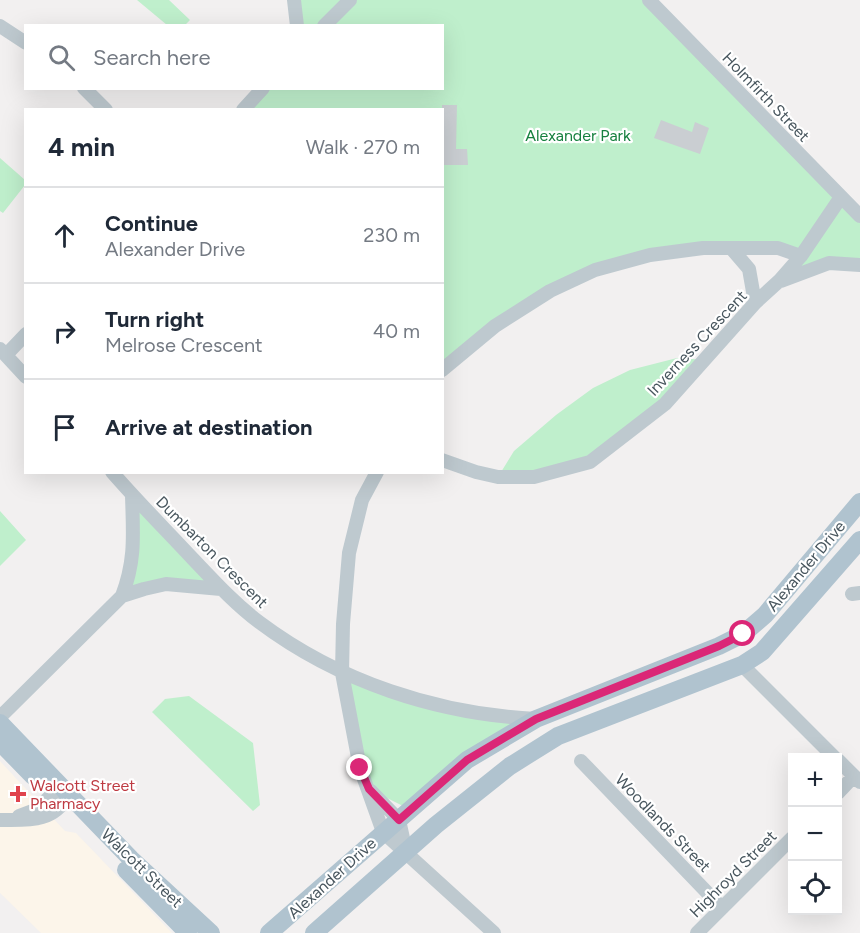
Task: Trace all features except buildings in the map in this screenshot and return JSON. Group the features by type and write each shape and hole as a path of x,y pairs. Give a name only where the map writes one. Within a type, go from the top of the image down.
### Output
{"main road":[{"name":"Alexander Drive","path":"269,933 467,760 536,719 719,646 743,634 765,615 860,502"},
{"name":"Alexander Drive","path":"314,933 436,825 510,766 558,736 742,665 762,652 860,540"},
{"name":"Walcott Street","path":"0,723 61,799 188,933"},
{"name":"Walcott Street","path":"0,742 211,933"}],"street":[{"path":"294,0 297,24"},
{"path":"326,24 350,0"},
{"name":"Holmfirth Street","path":"649,0 860,216"},
{"path":"0,26 24,42"},
{"path":"86,90 104,108"},
{"path":"245,108 261,90"},
{"name":"Inverness Crescent","path":"444,461 498,477 534,477 590,462 665,404 755,303 801,256 841,197"},
{"path":"444,368 495,326 550,291 595,270 650,255 703,248 777,248 801,256"},
{"path":"731,248 749,269 755,303"},
{"path":"779,281 830,263 860,265"},
{"path":"24,336 3,352 24,375"},
{"name":"Dumbarton Crescent","path":"114,474 221,589 257,621 291,645 342,673 414,699 500,717 536,719"},
{"path":"376,474 362,500 349,553 343,624 342,673 360,768 383,832 494,933"},
{"path":"0,717 122,596 130,576 133,558 132,495"},
{"path":"122,596 166,585 221,589"},
{"path":"742,665 830,753"},
{"name":"Woodlands Street","path":"581,761 722,908"},
{"path":"842,765 857,779 842,790"},
{"path":"369,789 399,820 406,852"},
{"path":"4,820 41,819 61,799"},
{"name":"Highroyd Street","path":"697,933 788,842"}],"shaded area":[{"path":"0,761 65,831 76,833 172,933 41,933 0,893"}],"green space":[{"path":"137,0 169,0 190,20 186,24 166,24"},
{"name":"Alexander Park","path":"294,0 649,0 860,216 860,265 829,263 779,281 801,257 777,248 650,255 550,291 444,367 444,108 246,108 264,90 444,90 444,24 297,24"},
{"path":"0,158 24,179 24,186 3,213 0,211"},
{"path":"677,358 705,360 590,462 498,477 514,451 556,415 593,388 630,370"},
{"path":"132,495 221,589 166,584 122,596"},
{"path":"0,511 26,540 0,566"},
{"path":"342,673 414,699 536,719 403,806 369,789"},
{"path":"189,696 253,743 260,805 253,811 152,712 165,699"}],"place":[{"name":"Walcott Street Pharmacy","path":"18,794"}],"route":[{"path":"360,768 369,789 399,820 467,760 536,719 719,646 743,634"}]}
